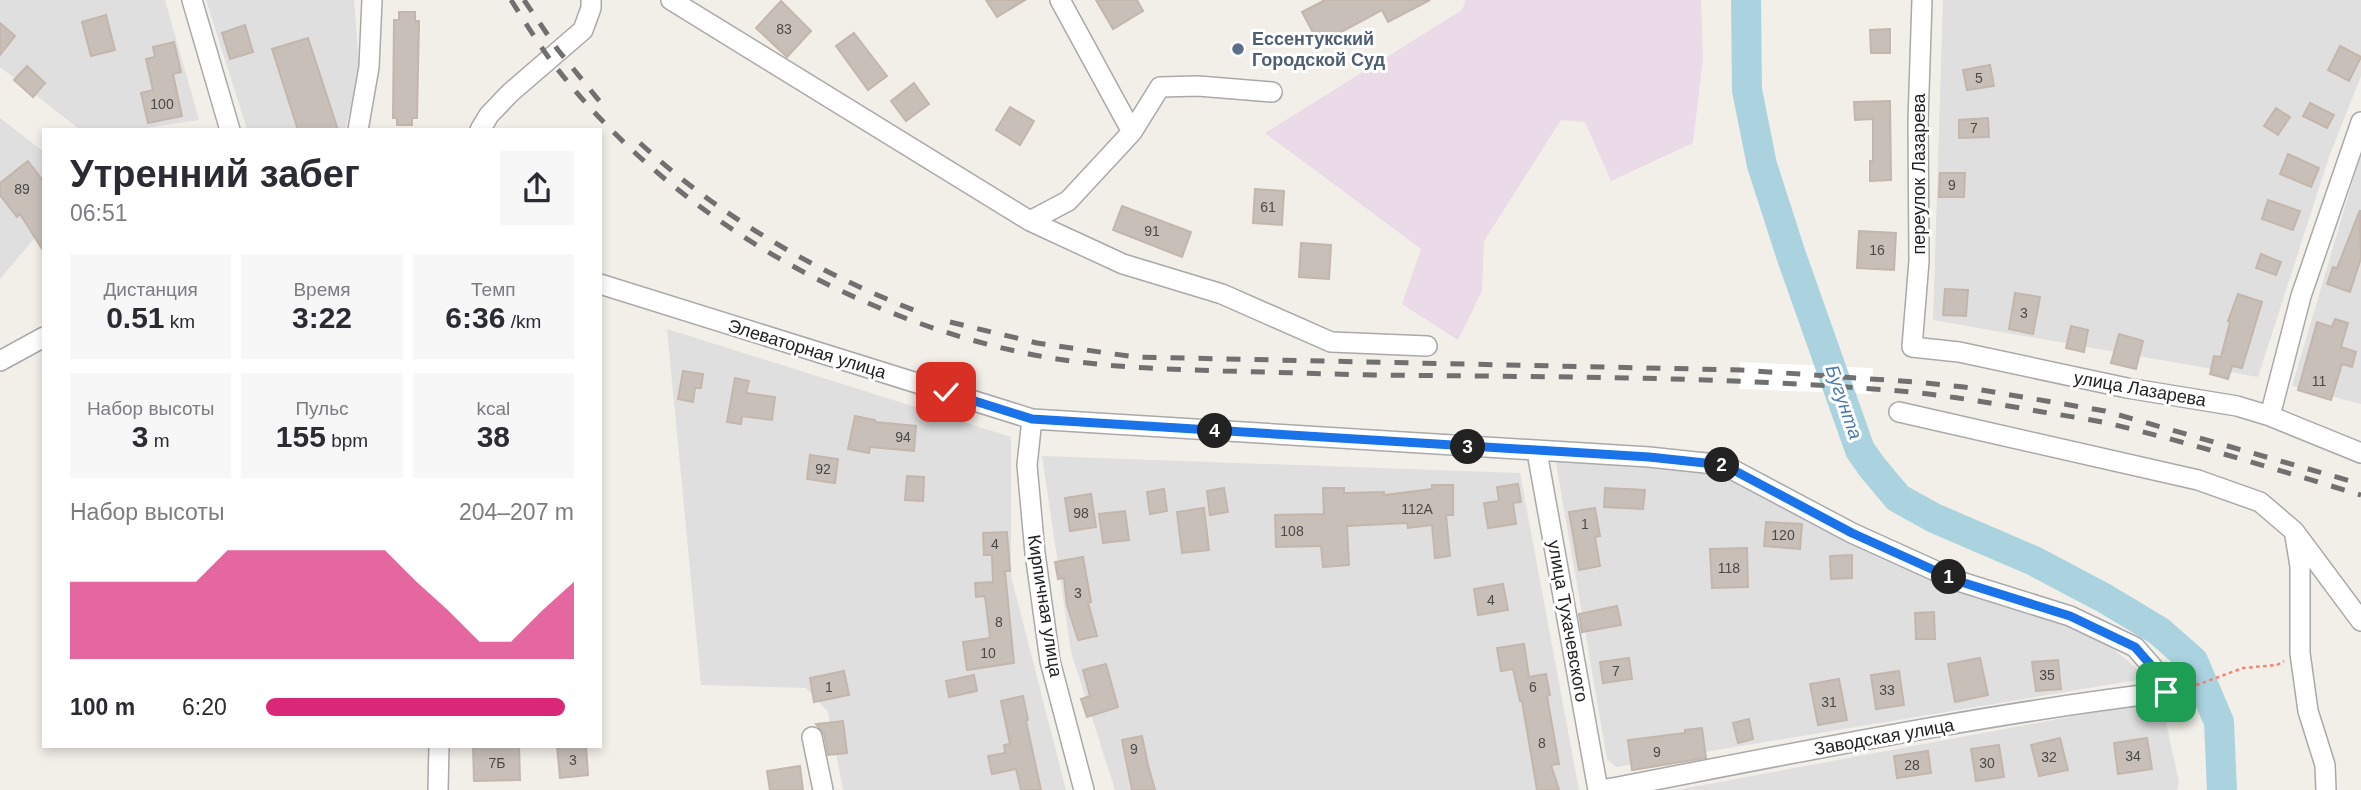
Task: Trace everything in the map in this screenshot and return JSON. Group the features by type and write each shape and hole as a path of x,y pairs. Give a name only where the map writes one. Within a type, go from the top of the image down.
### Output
{"street":[{"path":"192,0 229,128"},
{"path":"358,128 369,67 372,0"},
{"path":"481,128 489,115 510,93 583,30 591,0"},
{"path":"671,0 1030,221 1123,264 1222,294 1331,342 1427,346"},
{"path":"1060,0 1132,132"},
{"name":"переулок Лазарева","path":"1912,347 1920,261 1918,121 1922,0"},
{"path":"1030,221 1068,201 1132,132 1160,87 1199,86 1272,92"},
{"path":"2270,416 2301,296 2361,122"},
{"name":"Элеваторная улица","path":"602,285 1032,419 1649,457 1724,465 1852,533 1958,581 2070,616 2135,647 2175,691"},
{"path":"0,361 42,338"},
{"name":"улица Лазарева","path":"1912,347 1959,352 2127,388 2237,406 2270,416 2361,453"},
{"path":"1899,412 2198,480 2260,502 2294,531 2361,621"},
{"name":"Кирпичная улица","path":"1032,419 1027,465 1035,553 1050,661 1084,790"},
{"name":"улица Тухачевского","path":"1537,452 1601,790"},
{"path":"2294,531 2300,566 2300,653 2308,710 2325,765 2326,790"},
{"name":"Заводская улица","path":"1601,790 1971,722 2175,691"},
{"path":"812,737 822,790"},
{"path":"438,790 439,748"}],"path":[{"path":"2175,691 2243,668 2277,665"}],"shaded area":[{"path":"0,0 165,0 199,120 146,128 78,128 0,67"},
{"path":"206,0 354,0 360,76 345,128 247,128"},
{"path":"1466,0 1701,0 1703,59 1693,143 1611,181 1585,122 1561,120 1484,241 1482,291 1458,340 1402,304 1421,249 1265,133 1462,10"},
{"path":"1943,0 2361,0 2361,76 2329,157 2258,377 1933,320"},
{"path":"0,118 42,150 42,229 0,279"},
{"path":"2361,153 2361,404 2292,386"},
{"path":"667,329 1011,437 1011,576 1066,790 843,790 828,712 806,688 701,685"},
{"path":"1554,451 1727,451 1765,494 2093,633 2149,678 1616,767 1607,759"},
{"path":"1042,456 1520,473 1579,790 1115,790 1071,652"},
{"path":"2161,700 2179,782 2177,790 1676,790"}],"pier":[{"path":"1740,362 1873,368 1872,394 1739,389"}],"building":[{"path":"986,0 1025,0 997,17"},
{"path":"1096,0 1137,0 1143,11 1113,29"},
{"path":"1325,0 1430,0 1388,22 1382,10 1319,44 1302,12"},
{"path":"781,1 811,31 787,57 756,28"},
{"path":"399,12 415,12 415,21 419,21 417,118 412,118 412,125 397,125 397,118 393,118 394,20 399,20"},
{"path":"106,15 115,50 91,56 82,22"},
{"path":"0,23 15,36 0,55"},
{"path":"245,25 253,52 230,59 222,33"},
{"path":"1890,29 1890,53 1871,53 1870,30"},
{"path":"854,33 887,76 868,90 836,46"},
{"path":"308,38 337,128 297,128 272,49"},
{"path":"174,42 181,72 173,74 182,116 148,123 141,93 153,90 146,59 155,57 153,47"},
{"path":"2340,46 2361,57 2349,81 2328,70"},
{"path":"1990,65 1994,86 1967,90 1963,70"},
{"path":"27,66 45,83 33,97 14,80"},
{"path":"914,83 929,104 906,121 891,101"},
{"path":"1890,101 1891,180 1870,181 1873,119 1855,120 1854,102"},
{"path":"2310,103 2334,115 2327,128 2303,116"},
{"path":"1010,107 1034,121 1020,145 996,130"},
{"path":"2276,108 2290,117 2278,135 2264,126"},
{"path":"1988,118 1989,137 1959,138 1959,120"},
{"path":"2288,154 2319,168 2311,187 2280,174"},
{"path":"28,161 42,179 42,249 20,214 17,217 0,195 0,183"},
{"path":"1940,173 1965,173 1964,197 1939,197"},
{"path":"1255,189 1284,191 1282,225 1253,223"},
{"path":"2268,200 2300,211 2293,230 2262,219"},
{"path":"1122,206 1191,232 1182,257 1113,230"},
{"path":"2360,210 2361,258 2350,292 2327,284 2333,267 2337,268"},
{"path":"1859,231 1896,233 1894,270 1857,268"},
{"path":"1301,243 1331,245 1329,279 1299,277"},
{"path":"2261,254 2281,262 2276,275 2256,268"},
{"path":"1945,289 1968,290 1966,316 1943,315"},
{"path":"2015,293 2040,297 2033,334 2009,329"},
{"path":"2238,294 2262,302 2242,368 2232,366 2228,379 2210,374 2214,356 2221,357 2230,322 2228,321"},
{"path":"2335,319 2348,323 2341,347 2356,352 2352,367 2342,364 2331,400 2298,390 2317,322 2332,327"},
{"path":"2071,326 2088,330 2084,352 2066,348"},
{"path":"2119,334 2143,341 2136,369 2111,363"},
{"path":"683,371 703,374 701,388 695,388 693,402 678,399"},
{"path":"735,378 749,381 746,393 775,397 772,420 742,416 741,424 727,422"},
{"path":"855,416 875,422 916,426 914,451 870,447 869,453 848,449"},
{"path":"810,455 838,459 835,483 807,479"},
{"path":"907,476 924,477 923,501 905,500"},
{"path":"1518,484 1521,502 1513,503 1516,524 1488,528 1484,503 1499,501 1497,487"},
{"path":"1432,485 1453,485 1453,515 1446,515 1450,556 1435,558 1432,525 1408,528 1407,523 1347,526 1349,565 1323,567 1321,546 1276,547 1275,515 1324,514 1323,488 1344,488 1344,493 1384,492 1384,495 1432,489"},
{"path":"1224,488 1228,512 1210,515 1207,491"},
{"path":"1605,488 1645,490 1643,509 1604,507"},
{"path":"1164,489 1167,511 1150,514 1147,492"},
{"path":"1091,494 1096,527 1070,531 1065,498"},
{"path":"1204,508 1209,550 1182,553 1177,512"},
{"path":"1595,508 1600,536 1595,537 1600,566 1579,570 1569,512"},
{"path":"1125,511 1129,540 1103,543 1099,514"},
{"path":"1766,522 1802,524 1800,549 1764,546"},
{"path":"1007,532 1010,571 1005,571 1014,663 967,670 963,642 990,638 985,596 976,597 975,583 993,582 992,555 984,555 983,533"},
{"path":"1747,548 1748,587 1712,588 1710,549"},
{"path":"1852,555 1852,578 1831,579 1830,556"},
{"path":"1083,557 1091,602 1088,602 1097,636 1078,640 1067,605 1064,578 1058,579 1055,562"},
{"path":"1503,584 1508,610 1478,615 1474,589"},
{"path":"1617,606 1621,625 1582,632 1579,614"},
{"path":"1934,612 1935,639 1916,639 1915,613"},
{"path":"1524,644 1529,677 1546,674 1550,695 1547,696 1559,764 1551,765 1559,790 1537,790 1522,701 1513,669 1501,671 1497,648"},
{"path":"1629,658 1632,679 1603,683 1600,662"},
{"path":"1980,658 1988,695 1955,702 1948,664"},
{"path":"2058,660 2061,689 2036,691 2032,662"},
{"path":"1106,664 1118,707 1087,717 1081,699 1090,696 1083,670"},
{"path":"844,671 849,695 814,702 810,678"},
{"path":"1899,671 1904,705 1876,709 1871,675"},
{"path":"974,675 977,691 949,697 946,681"},
{"path":"1839,679 1847,720 1818,725 1810,684"},
{"path":"1023,696 1041,790 1021,790 1016,769 992,774 988,756 1005,753 1004,745 1010,744 1001,701"},
{"path":"1749,719 1753,739 1738,743 1733,723"},
{"path":"843,721 847,753 828,755 824,734 816,724"},
{"path":"1702,728 1706,758 1632,770 1628,740 1685,733 1685,730"},
{"path":"1142,736 1155,790 1132,790 1122,740"},
{"path":"2060,738 2068,770 2039,776 2031,745"},
{"path":"2147,738 2152,769 2118,774 2114,743"},
{"path":"1999,745 2004,777 1976,781 1971,749"},
{"path":"473,748 519,748 520,780 474,781"},
{"path":"557,748 586,748 588,775 560,778"},
{"path":"1928,751 1931,773 1897,778 1894,756"},
{"path":"800,766 803,790 770,790 767,771"}],"waterway":[{"name":"Бугунта","path":"1746,0 1747,90 1762,165 1860,450 1898,498 1934,518 2034,561 2104,598 2159,631 2193,661 2219,722 2222,790"}],"railway":[{"path":"511,0 549,58 595,113 647,164 704,209 765,250 829,285 896,314 964,338 1057,359 1152,368 1373,375 1686,379 1913,392 2111,424 2361,495"},
{"path":"524,0 558,50 605,108"},
{"path":"640,143 703,195 771,240 842,279 916,311"},
{"path":"950,322 1037,343 1135,357 1741,370 1964,387 2105,411 2361,484"}],"place":[{"name":"Ессентукский Городской Суд","path":"1238,49"}],"route":[{"path":"946,392 1032,419 1649,457 1724,465 1852,533 1958,581 2070,616 2135,647 2156,671 2166,692"}]}
